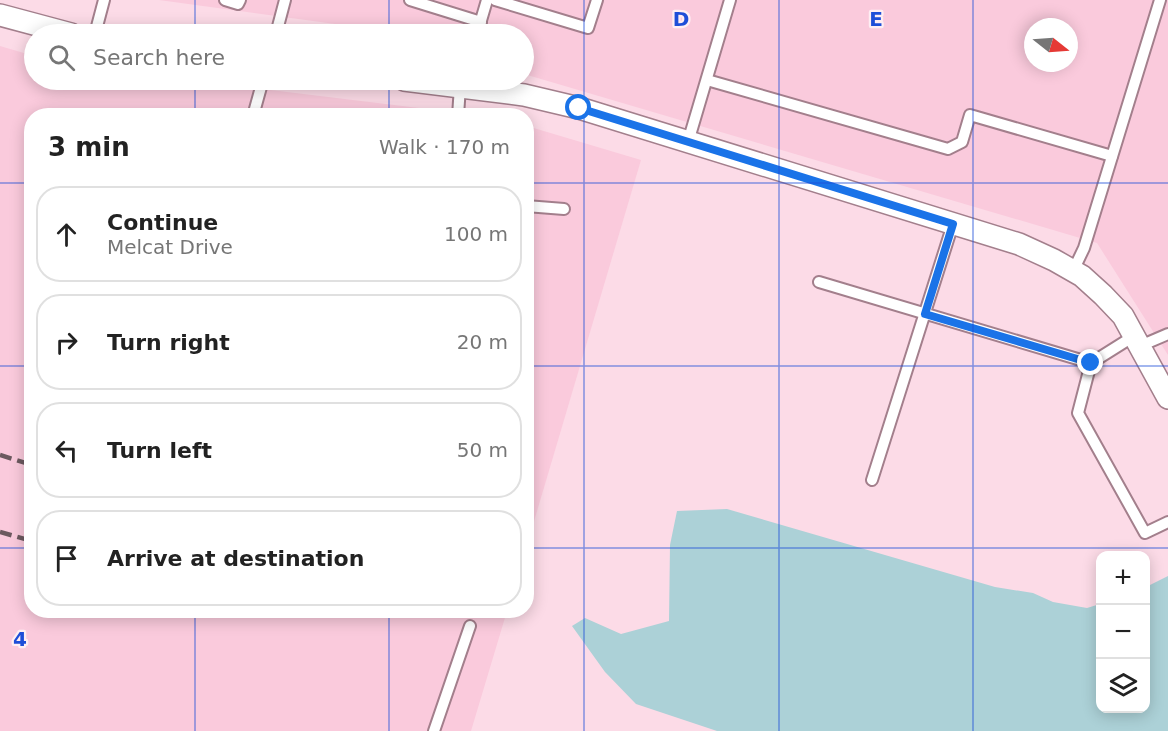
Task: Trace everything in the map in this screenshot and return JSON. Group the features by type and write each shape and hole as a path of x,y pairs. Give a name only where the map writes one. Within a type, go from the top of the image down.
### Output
{"street":[{"path":"0,15 34,24"},
{"path":"495,90 579,108 1019,244 1082,276 1110,302 1123,316 1168,398"}],"lane":[{"path":"98,24 104,0"},
{"path":"225,0 238,4 240,0"},
{"path":"279,24 285,0"},
{"path":"410,0 481,21"},
{"path":"480,24 487,0"},
{"path":"495,0 588,28 597,0"},
{"path":"688,142 730,0"},
{"path":"1073,271 1084,248 1160,0"},
{"path":"707,80 948,149 962,142 970,115 1112,156"},
{"path":"255,108 260,90"},
{"path":"459,108 460,90"},
{"path":"534,207 564,209"},
{"path":"872,480 953,224"},
{"path":"819,282 1091,363 1137,341 1168,334"},
{"path":"1091,363 1078,413 1145,533 1168,522"},
{"path":"434,731 470,626"}],"shaded area":[{"path":"159,0 1168,0 1168,355 1097,243 534,77 534,24 335,24"},
{"path":"0,46 24,53 24,90 270,90 419,108 24,108 24,618 505,618 471,731 0,731"},
{"path":"534,128 641,160 534,521"}],"water":[{"path":"727,509 995,587 1033,593 1053,602 1087,608 1096,605 1096,713 1150,713 1150,585 1168,576 1168,731 717,731 636,704 605,672 572,626 585,618 621,634 669,621 670,545 677,511"}],"railway":[{"path":"0,455 24,462"},
{"path":"0,532 24,539"}],"route":[{"path":"579,108 953,224 925,314 1091,363"}]}
